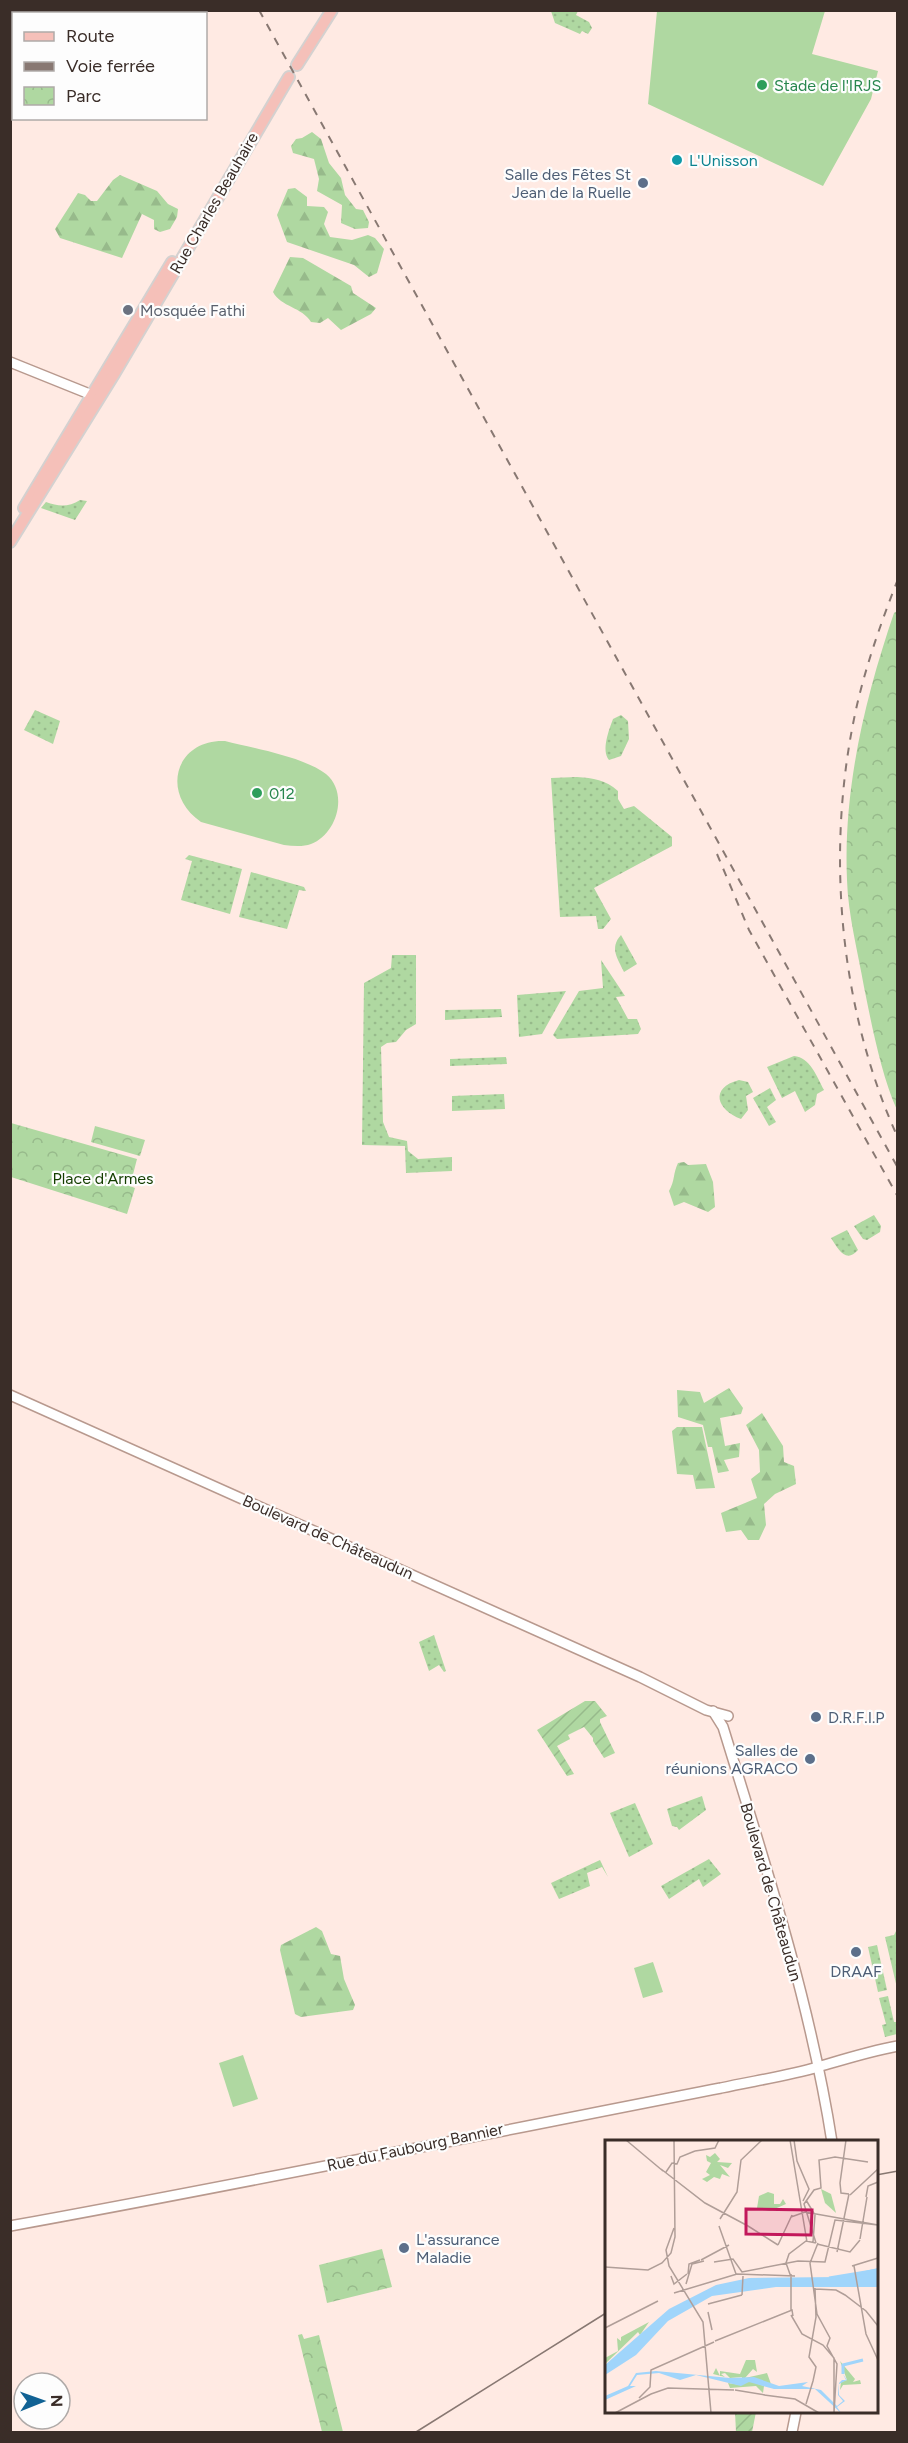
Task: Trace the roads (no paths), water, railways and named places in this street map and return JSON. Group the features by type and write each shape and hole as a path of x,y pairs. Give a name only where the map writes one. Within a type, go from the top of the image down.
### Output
{"main road":[{"path":"297,65 332,10"},
{"name":"Rue Charles Beauhaire","path":"92,395 145,321 286,82"},
{"path":"10,530 154,290 233,169"},
{"path":"10,362 92,395"},
{"path":"10,542 88,416 92,395"},
{"path":"50,480 54,466 93,402 92,395"},
{"name":"Boulevard de Châteaudun","path":"10,1395 645,1679 720,1716 790,1955 819,2067 832,2140"},
{"name":"Rue du Faubourg Bannier","path":"10,2226 186,2195 819,2067 897,2046"},
{"name":"Rue du Faubourg Bannier","path":"819,2067 834,2066 897,2051"},
{"path":"792,2433 796,2413"}],"tram line":[{"path":"878,2175 898,2171"},
{"path":"416,2432 605,2314"}],"railway":[{"path":"259,10 898,1168"},
{"path":"898,579 875,641 857,705 847,759 841,814 840,869 843,925 850,980 862,1034 878,1087 898,1138"},
{"path":"717,854 749,930 898,1197"}],"place":[{"name":"Stade de l'IRJS","path":"762,85"},
{"name":"L'Unisson","path":"677,160"},
{"name":"Salle des Fêtes St Jean de la Ruelle","path":"643,183"},
{"name":"Mosquée Fathi","path":"128,310"},
{"name":"012","path":"257,793"},
{"name":"D.R.F.I.P","path":"816,1717"},
{"name":"Salles de réunions AGRACO","path":"810,1759"},
{"name":"DRAAF","path":"856,1952"},
{"name":"L'assurance Maladie","path":"404,2248"}],"park label":[{"name":"Place d'Armes","path":"103,1178"}]}
